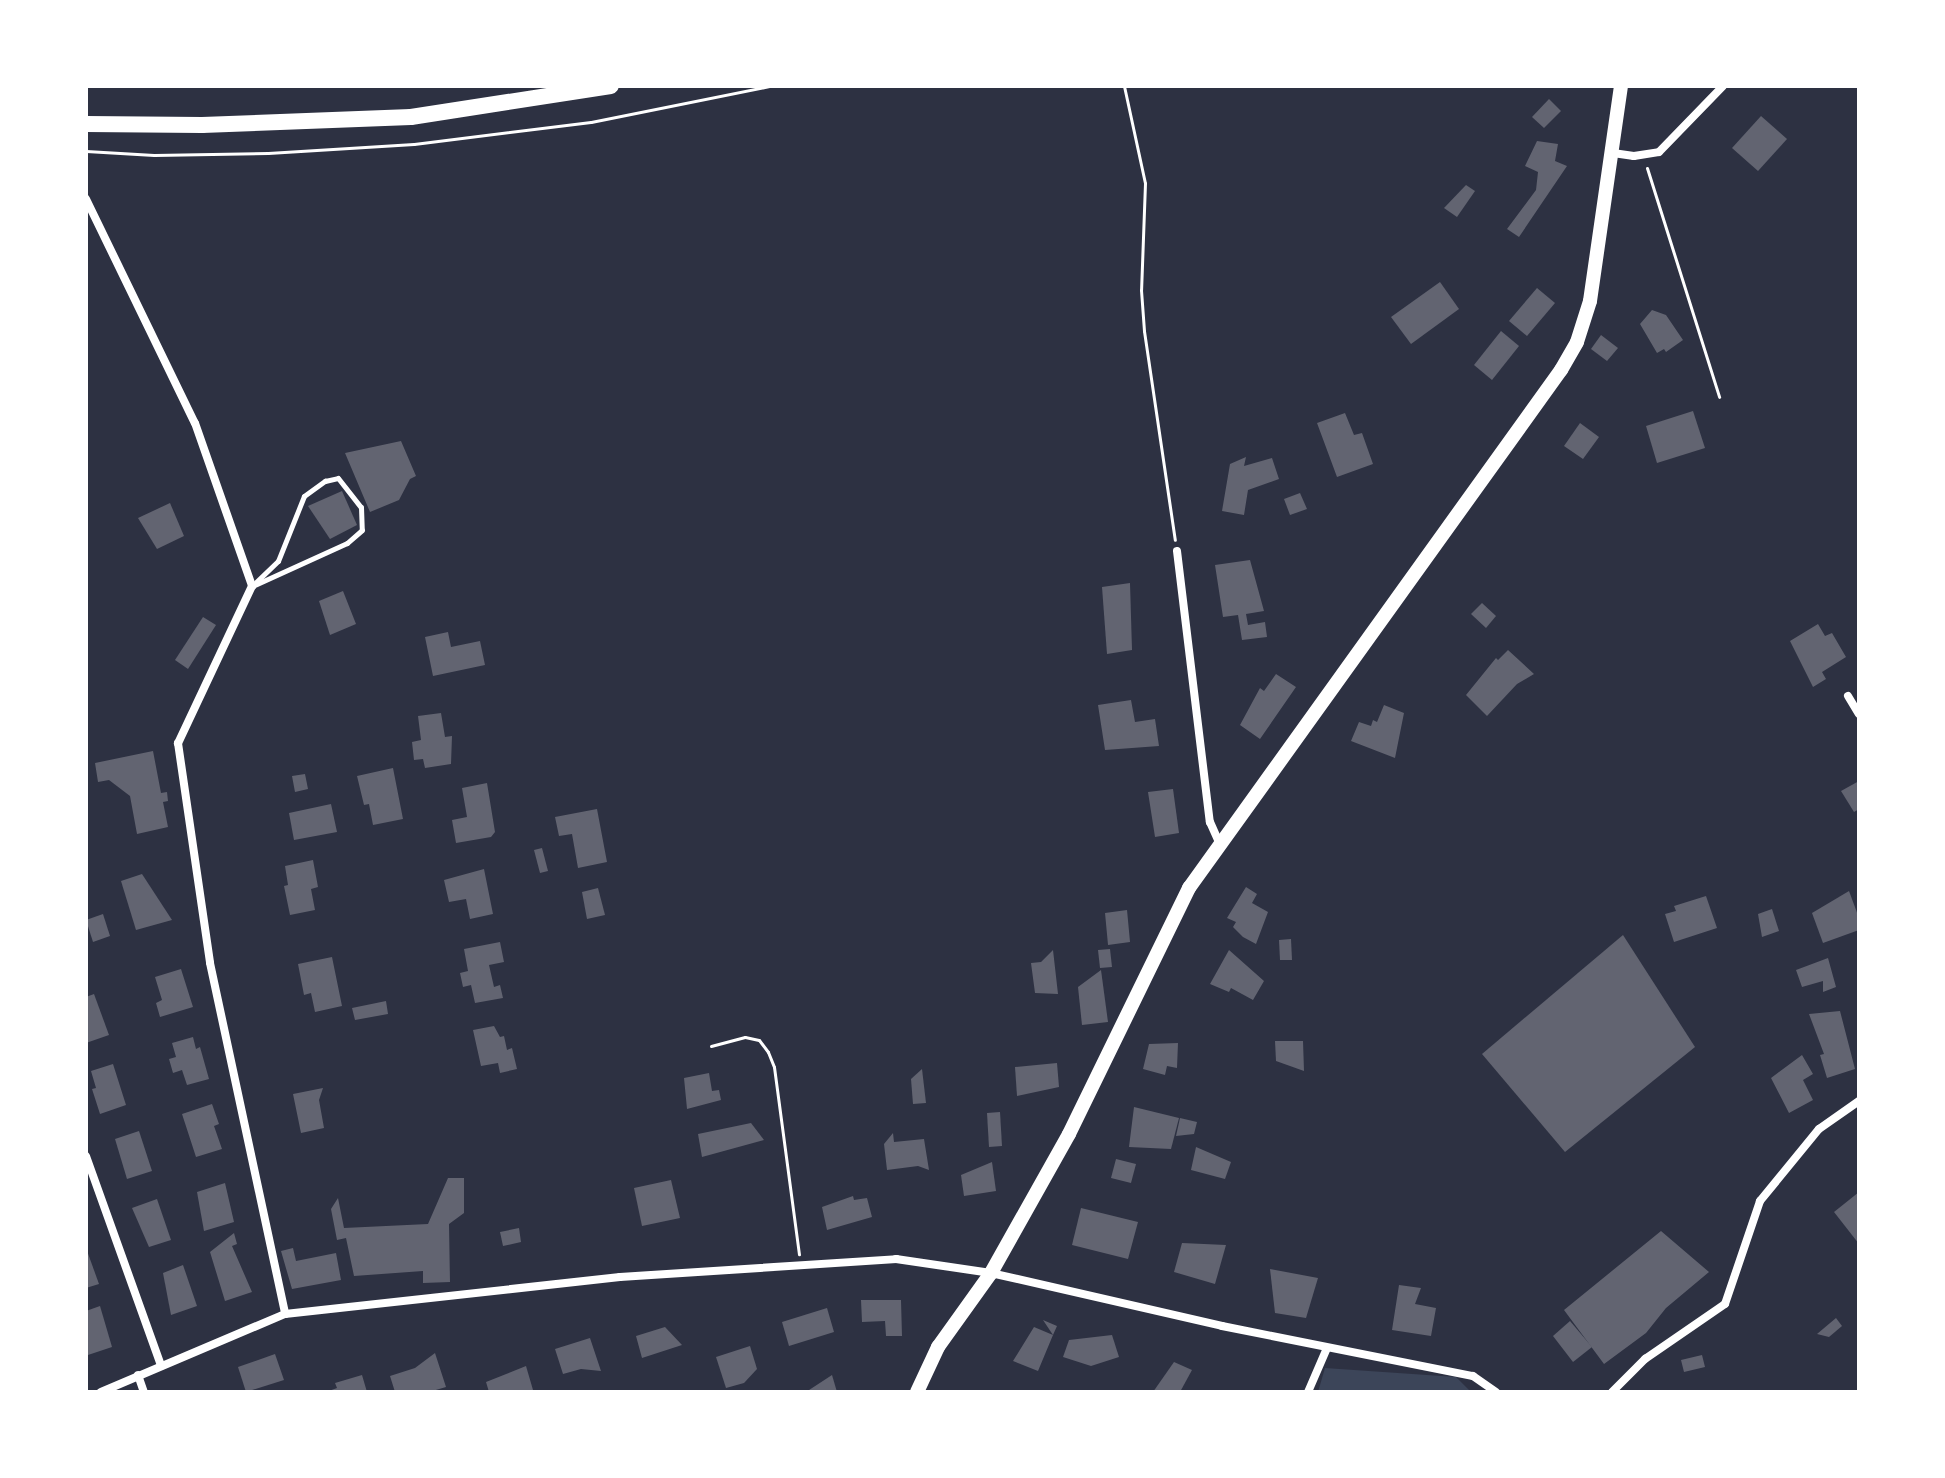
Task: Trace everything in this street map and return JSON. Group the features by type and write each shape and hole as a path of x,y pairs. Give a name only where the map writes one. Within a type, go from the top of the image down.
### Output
{"main road":[{"path":"86,124 202,125 411,117 611,86"}],"street":[{"path":"917,1392 938,1347 991,1273 1069,1134 1189,888 1566,361 1590,301 1621,86"},
{"path":"1613,153 1659,152 1723,86"},
{"path":"86,199 195,423 252,586 178,743 210,963 285,1314"},
{"path":"1177,551 1210,822 1220,844"},
{"path":"1848,696 1859,714"},
{"path":"1612,1392 1645,1359 1725,1304 1760,1201 1819,1129 1859,1101"},
{"path":"86,1156 161,1366"},
{"path":"101,1392 285,1314 620,1277 896,1259 991,1273 1327,1348 1473,1376 1496,1392"},
{"path":"1308,1392 1327,1348"},
{"path":"138,1375 144,1392"}],"lane":[{"path":"338,478 361,507 362,530 347,543 252,586 278,561 304,496 325,481 338,478"}],"path":[{"path":"86,151 154,155 268,153 414,144 591,122 770,86"},
{"path":"1124,86 1145,183 1141,290 1144,331 1177,551"},
{"path":"1643,154 1719,397"},
{"path":"711,1046 745,1037 759,1040 768,1052 774,1067 800,1266"}],"shaded area":[{"path":"1325,1368 1456,1377 1471,1392 1318,1392"}],"building":[{"path":"1549,99 1561,111 1544,128 1532,117"},
{"path":"1761,116 1787,139 1758,171 1732,148"},
{"path":"1537,141 1558,144 1555,161 1567,166 1519,237 1507,229 1536,190 1538,172 1525,166"},
{"path":"1466,185 1475,191 1457,217 1444,208"},
{"path":"1440,282 1459,309 1411,344 1391,317"},
{"path":"1537,288 1555,303 1527,336 1509,321"},
{"path":"1652,310 1666,315 1683,340 1666,352 1664,349 1657,353 1640,324"},
{"path":"1501,331 1519,346 1492,380 1474,365"},
{"path":"1601,335 1618,348 1607,361 1591,349"},
{"path":"1693,411 1705,448 1657,463 1646,426"},
{"path":"1345,413 1354,435 1362,433 1373,464 1337,477 1317,423"},
{"path":"1580,423 1599,437 1583,459 1564,446"},
{"path":"401,441 416,476 410,479 399,500 370,512 345,453"},
{"path":"1246,457 1244,466 1272,458 1279,479 1248,490 1244,515 1222,511 1230,464"},
{"path":"342,491 357,525 330,539 308,506"},
{"path":"1300,493 1307,509 1290,515 1284,499"},
{"path":"170,503 184,536 157,549 138,518"},
{"path":"1250,560 1264,611 1246,614 1248,625 1265,622 1267,637 1242,640 1238,615 1223,617 1215,565"},
{"path":"1130,583 1132,650 1107,654 1102,587"},
{"path":"343,591 356,624 330,635 319,601"},
{"path":"1482,603 1496,616 1486,628 1471,614"},
{"path":"203,617 216,625 188,669 175,660"},
{"path":"1818,624 1825,636 1832,633 1846,657 1822,672 1826,679 1813,687 1790,641"},
{"path":"448,632 451,647 480,641 485,665 433,676 425,637"},
{"path":"1508,650 1534,674 1517,684 1487,716 1466,695 1496,658 1498,660"},
{"path":"1276,674 1296,687 1260,739 1240,725 1260,688 1264,691"},
{"path":"1131,700 1135,722 1155,719 1159,746 1105,750 1098,705"},
{"path":"1384,705 1404,713 1395,758 1351,741 1359,722 1371,726 1373,720 1377,722"},
{"path":"441,713 445,737 452,736 451,764 425,768 423,759 414,760 412,742 421,740 418,716"},
{"path":"153,751 161,793 167,792 168,801 163,802 168,827 137,834 130,796 109,780 98,782 95,763"},
{"path":"393,768 403,819 373,825 369,804 364,805 357,776"},
{"path":"305,774 308,789 295,792 292,776"},
{"path":"1859,781 1859,809 1854,812 1841,791"},
{"path":"487,783 495,832 491,837 456,843 452,820 467,817 462,788"},
{"path":"1173,789 1179,833 1155,837 1148,792"},
{"path":"331,804 337,832 294,840 289,813"},
{"path":"597,809 607,862 578,868 572,834 559,836 555,817"},
{"path":"542,848 548,871 540,873 534,850"},
{"path":"313,860 318,887 311,889 315,910 290,915 284,886 288,885 285,866"},
{"path":"484,869 493,914 470,919 466,899 449,902 444,880"},
{"path":"142,874 172,920 136,930 121,881"},
{"path":"1246,887 1257,894 1252,903 1268,912 1256,944 1243,937 1233,927 1236,922 1227,918"},
{"path":"598,888 605,915 587,919 582,892"},
{"path":"1849,891 1859,918 1859,930 1823,943 1812,913"},
{"path":"1706,896 1717,928 1674,942 1665,914 1676,911 1674,906"},
{"path":"1772,909 1779,931 1762,937 1758,914"},
{"path":"1127,910 1130,942 1108,945 1105,913"},
{"path":"103,914 110,936 93,942 86,920"},
{"path":"1623,935 1695,1047 1565,1152 1482,1054"},
{"path":"1291,939 1292,960 1280,960 1279,940"},
{"path":"500,942 504,962 489,965 494,987 500,985 503,998 475,1003 471,985 463,987 460,973 468,971 464,949"},
{"path":"1110,949 1112,967 1100,968 1098,950"},
{"path":"1053,950 1058,994 1035,993 1031,963 1041,962"},
{"path":"1229,950 1264,981 1253,1000 1231,988 1229,992 1210,984"},
{"path":"332,957 342,1006 315,1012 311,993 304,995 298,964"},
{"path":"1828,958 1836,987 1823,992 1823,981 1802,987 1796,970"},
{"path":"181,969 193,1007 160,1017 156,1003 162,1000 155,977"},
{"path":"1101,970 1108,1022 1082,1025 1078,987"},
{"path":"94,994 109,1035 86,1043 86,997"},
{"path":"386,1001 388,1014 355,1020 352,1008"},
{"path":"1840,1011 1855,1069 1827,1078 1820,1055 1824,1054 1809,1014"},
{"path":"494,1026 500,1037 504,1036 507,1050 512,1048 517,1069 500,1073 498,1063 481,1066 473,1030"},
{"path":"193,1037 196,1049 200,1047 209,1079 187,1085 182,1070 173,1073 169,1059 176,1057 172,1043"},
{"path":"1275,1041 1303,1041 1304,1071 1276,1061"},
{"path":"1178,1043 1177,1068 1167,1066 1165,1075 1143,1069 1149,1044"},
{"path":"1802,1055 1813,1074 1803,1080 1813,1100 1789,1113 1771,1078"},
{"path":"1057,1063 1059,1087 1017,1096 1015,1067"},
{"path":"113,1064 126,1105 100,1114 92,1089 96,1088 91,1071"},
{"path":"922,1069 926,1103 913,1104 911,1079"},
{"path":"709,1073 712,1091 719,1090 721,1100 687,1109 684,1078"},
{"path":"323,1088 319,1100 324,1128 301,1133 293,1094"},
{"path":"212,1104 219,1124 214,1126 222,1149 196,1157 182,1114"},
{"path":"1134,1107 1179,1118 1171,1149 1129,1147"},
{"path":"1000,1112 1002,1146 989,1147 987,1113"},
{"path":"1180,1118 1197,1122 1194,1134 1176,1136"},
{"path":"751,1123 764,1140 702,1157 698,1134"},
{"path":"139,1131 152,1171 127,1179 115,1139"},
{"path":"893,1133 894,1142 924,1139 929,1170 918,1166 887,1170 884,1144"},
{"path":"1196,1147 1231,1162 1225,1179 1191,1170"},
{"path":"1116,1159 1136,1164 1131,1183 1111,1178"},
{"path":"992,1162 996,1191 964,1196 961,1175"},
{"path":"448,1178 464,1178 464,1213 449,1224 450,1282 423,1283 423,1271 354,1276 346,1238 337,1240 331,1209 338,1198 344,1228 428,1224"},
{"path":"671,1180 680,1218 642,1226 634,1188"},
{"path":"225,1183 234,1222 204,1231 197,1192"},
{"path":"1859,1192 1859,1244 1834,1212"},
{"path":"853,1196 854,1200 867,1198 872,1217 827,1230 822,1207"},
{"path":"157,1199 171,1240 149,1247 132,1208"},
{"path":"1081,1208 1138,1222 1128,1259 1072,1245"},
{"path":"519,1228 521,1242 503,1246 500,1232"},
{"path":"1661,1231 1709,1272 1666,1308 1646,1333 1604,1364 1564,1310"},
{"path":"234,1233 237,1244 232,1246 252,1292 225,1301 210,1252"},
{"path":"1182,1243 1226,1245 1215,1284 1174,1272"},
{"path":"86,1248 99,1284 86,1288"},
{"path":"293,1248 296,1261 336,1253 341,1280 292,1289 281,1251"},
{"path":"183,1265 197,1306 171,1315 163,1273"},
{"path":"1270,1269 1318,1278 1306,1318 1275,1313"},
{"path":"1399,1285 1421,1288 1415,1304 1436,1308 1431,1336 1392,1330"},
{"path":"861,1300 901,1300 902,1336 886,1336 885,1321 862,1322"},
{"path":"100,1306 112,1347 88,1355 86,1311"},
{"path":"827,1308 834,1332 789,1346 782,1322"},
{"path":"1836,1318 1842,1326 1829,1337 1817,1334"},
{"path":"1043,1320 1057,1326 1053,1335"},
{"path":"1570,1321 1592,1347 1573,1362 1553,1336"},
{"path":"665,1327 682,1345 642,1358 636,1336"},
{"path":"1034,1327 1053,1335 1038,1371 1013,1361"},
{"path":"1112,1335 1119,1357 1091,1366 1063,1357 1069,1340"},
{"path":"590,1338 601,1371 581,1369 563,1374 555,1349"},
{"path":"750,1346 757,1369 744,1383 726,1388 716,1357"},
{"path":"435,1353 446,1387 429,1392 395,1392 390,1376 415,1368"},
{"path":"275,1354 284,1380 246,1392 238,1367"},
{"path":"1702,1355 1705,1367 1684,1372 1681,1360"},
{"path":"1174,1362 1192,1370 1180,1392 1153,1392"},
{"path":"526,1366 533,1390 489,1392 486,1382"},
{"path":"362,1375 367,1392 326,1392 337,1388 335,1383"},
{"path":"832,1375 837,1392 806,1392"}]}
